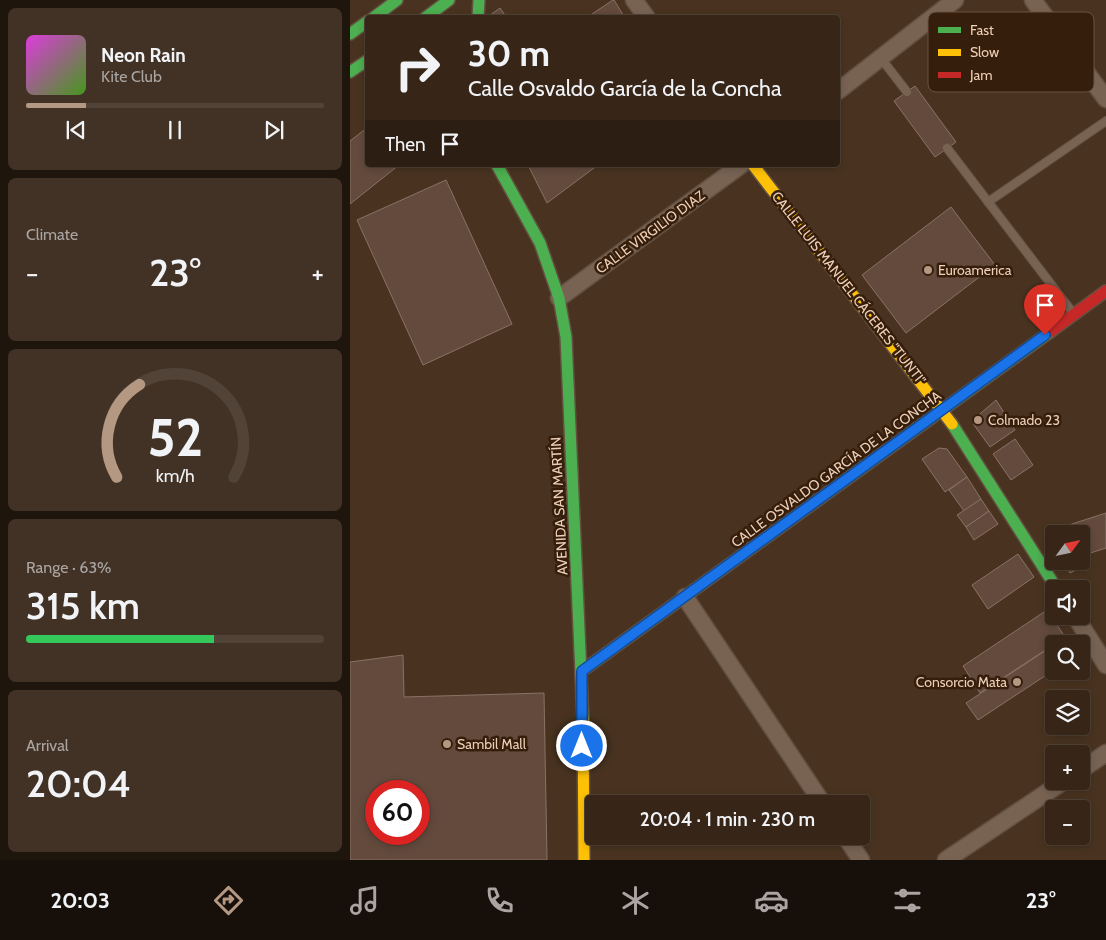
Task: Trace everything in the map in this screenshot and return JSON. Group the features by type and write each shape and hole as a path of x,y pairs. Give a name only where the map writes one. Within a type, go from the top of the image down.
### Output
{"street":[{"path":"377,15 397,0"},
{"path":"429,15 450,0"},
{"path":"478,15 479,0"},
{"path":"634,0 645,15"},
{"path":"939,12 955,0"},
{"path":"1033,0 1042,12"},
{"path":"840,89 928,21"},
{"path":"350,34 365,24"},
{"path":"350,72 365,62"},
{"path":"1094,83 1106,99"},
{"name":"AVENIDA SAN MARTÍN","path":"498,167 540,243 559,298 566,337 582,671 584,860"},
{"name":"CALLE VIRGILIO DIAZ","path":"559,298 738,167"},
{"name":"CALLE LUIS MANUEL CÁCERES \"TUNTI\"","path":"755,167 943,410 1051,580"},
{"name":"CALLE OSVALDO GARCÍA DE LA CONCHA","path":"582,671 1106,291"},
{"path":"685,597 818,795"},
{"path":"1080,625 1106,666"},
{"path":"1090,764 1106,753"},
{"path":"946,860 1051,790"},
{"path":"851,845 861,860"}],"lane":[{"path":"880,57 907,92"},
{"path":"988,202 1106,121"},
{"path":"947,148 1074,314"}],"building":[{"path":"613,0 623,15 590,15"},
{"path":"500,8 505,15 490,15"},
{"path":"915,86 956,142 935,157 894,101"},
{"path":"365,129 365,167 396,167 350,204 350,141"},
{"path":"529,167 595,167 547,203"},
{"path":"446,180 512,324 423,365 357,220"},
{"name":"Euroamerica","path":"951,207 995,265 906,333 862,275"},
{"path":"996,400 1015,430 990,447 974,425 973,420"},
{"path":"1015,439 1033,465 1011,480 993,454"},
{"path":"939,448 947,449 967,477 945,492 922,459"},
{"path":"967,477 981,499 964,511 949,490"},
{"path":"981,499 989,511 966,527 957,515"},
{"path":"989,511 998,524 974,540 966,527"},
{"path":"1106,513 1106,548 1090,553 1090,525 1069,525"},
{"path":"1018,554 1034,577 988,609 972,585"},
{"path":"1045,611 1045,625 1057,625 1064,635 1045,635 1045,650 980,693 963,666"},
{"name":"Consorcio Mata","path":"1045,651 1045,676 978,720 966,703"},
{"name":"Sambil Mall","path":"403,655 404,697 544,693 547,860 350,860 350,662"}],"traffic: fast":[{"path":"377,15 397,0"},
{"path":"429,15 449,0"},
{"path":"478,15 479,0"},
{"path":"350,34 365,23"},
{"path":"350,72 365,62"},
{"path":"498,167 540,243 559,298 566,337 583,719"},
{"path":"582,671 1050,332"},
{"path":"952,424 1051,580"}],"traffic: slow":[{"path":"755,167 952,424"},
{"path":"583,719 584,860"}],"traffic: jam":[{"path":"1050,332 1106,291"}],"place":[{"name":"Euroamerica","path":"928,270"},
{"name":"Colmado 23","path":"978,420"},
{"name":"Consorcio Mata","path":"1017,682"},
{"name":"Sambil Mall","path":"447,744"}],"route":[{"path":"582,746 582,671 1045,335"}]}
